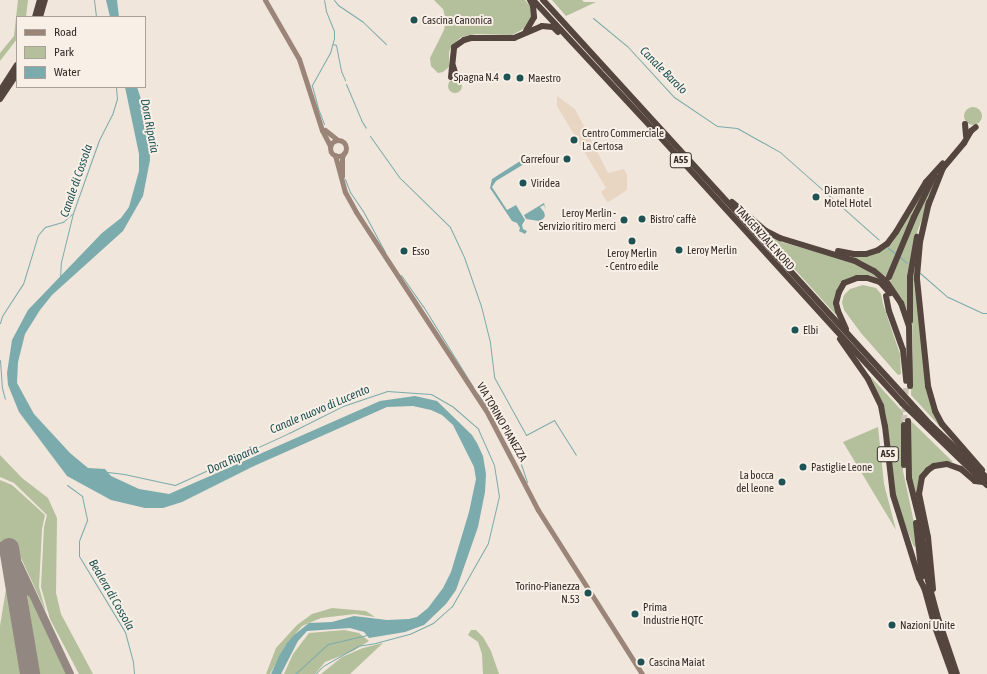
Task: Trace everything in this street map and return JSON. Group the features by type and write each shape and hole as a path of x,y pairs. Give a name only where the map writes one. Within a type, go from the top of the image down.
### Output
{"highway":[{"path":"35,16 40,0"},
{"path":"40,16 45,0"},
{"path":"523,34 529,29 534,17 533,6 530,0"},
{"name":"TANGENZIALE NORD","path":"533,0 658,133 833,328 926,427 986,481"},
{"name":"TANGENZIALE NORD","path":"543,0 848,335 931,425 986,481"},
{"path":"453,77 452,61 454,47 464,40 471,38 504,39 523,34 537,27 547,26 553,27 574,44"},
{"path":"0,91 16,67"},
{"path":"0,99 16,75"},
{"path":"815,248 859,254 875,251 884,246 896,232 926,182 964,139 966,134 965,124"},
{"path":"907,384 910,349 909,296 911,267 917,236 940,172 964,143 970,131 976,127"},
{"path":"889,278 928,187 946,160"},
{"path":"718,192 766,231 780,238 855,261 874,271 886,281 898,299 905,314 908,326 910,349"},
{"path":"929,202 920,242 916,279 929,390 935,411 942,424 978,464 986,481"},
{"path":"848,335 837,307 837,296 841,288 847,281 857,278 867,278 880,282 894,300 903,322 906,349 907,384"},
{"path":"886,296 889,311 903,350 907,384"},
{"name":"A55","path":"833,328 868,379 881,406 885,426 893,495 935,627 952,674"},
{"name":"A55","path":"924,590 916,523 905,480 903,452 906,421 909,478 921,526 925,565 933,601 957,674"},
{"name":"A55","path":"933,601 930,547 919,494 922,477 931,468 944,464 961,469 975,480 986,481"}],"main road":[{"path":"265,0 299,59 320,124 330,146 331,152 335,155 344,153 346,148 344,143 330,135 320,124"},
{"path":"330,146 334,141 338,140"},
{"name":"VIA TORINO PIANEZZA","path":"343,185 341,164 344,153"},
{"name":"VIA TORINO PIANEZZA","path":"335,155 343,185 356,212 488,414 538,510 643,673"}],"green space":[{"path":"18,0 28,0 26,16 16,16"},
{"path":"434,0 525,0 531,8 532,16 525,28 512,35 476,34 461,37 451,47 449,52 449,67 443,72 438,73 431,66 430,58 444,30 446,20 443,9"},
{"path":"552,0 582,0 584,2 596,2 566,16"},
{"path":"16,18 16,40 0,61 0,53 14,36"},
{"path":"452,79 458,79 462,83 462,89 458,93 452,93 448,89 448,83"},
{"path":"973,107 979,110 982,116 979,122 973,125 967,122 964,116 967,110"},
{"path":"937,176 913,244 907,310 890,282 894,269 929,188"},
{"path":"929,181 887,277 862,261 847,255 881,250"},
{"path":"761,230 781,242 843,259 869,271 883,282 868,276 841,285 836,315 760,231"},
{"path":"916,262 927,387 944,431 911,395 913,350 911,279"},
{"path":"863,285 876,288 881,294 900,354 901,374 898,375 861,333 844,310 842,302 844,295 850,289"},
{"path":"871,377 903,412 903,471 915,527 916,546 914,547 900,512 894,489 886,414"},
{"path":"911,421 953,462 947,462 920,477 917,489 918,500 912,489 910,462"},
{"path":"878,427 884,484 896,530 843,442"},
{"path":"0,455 22,478 48,498 57,518 56,593 61,614 93,674 79,674 50,619 41,587 44,527 47,515 14,483 0,477"},
{"path":"0,480 12,485 45,515 42,529 39,587 46,612 15,545 0,543"},
{"path":"7,583 23,674 0,674 0,626"},
{"path":"27,594 29,595 67,674 39,674"},
{"path":"332,608 366,611 375,617 355,614 321,618 302,626 285,646 270,674 266,674 276,648 297,625 312,614"},
{"path":"344,630 359,633 369,641 353,651 325,662 315,674 284,674 293,654 309,633"},
{"path":"471,630 476,630 483,637 491,651 499,674 483,674 482,654 478,642 468,635"},
{"path":"383,643 350,674 321,674 342,657 363,648"}],"shaded area":[{"path":"557,96 575,109 608,173 624,169 627,175 627,190 610,201 607,202 601,192 606,188 557,106"}],"water":[{"path":"106,0 117,0 119,16 110,16"},
{"name":"Dora Riparia","path":"125,88 137,88 149,123 150,160 143,196 123,231 52,295 40,310 25,334 18,362 17,383 34,414 70,453 88,468 105,469 111,476 139,489 169,494 380,401 415,396 437,401 472,435 477,443 483,456 486,474 485,492 478,527 456,590 446,604 424,625 405,632 369,638 364,632 350,628 307,631 298,641 281,674 271,674 287,643 294,635 309,623 332,622 354,616 387,620 417,617 428,608 443,588 451,572 469,512 476,479 474,467 453,425 442,415 431,410 413,406 387,407 252,467 182,502 163,508 145,508 111,500 67,476 19,412 8,385 7,373 12,340 28,310 102,233 121,218 129,207 139,171 139,154"},
{"path":"525,158 526,160 524,164 496,181 492,187 507,210 516,205 525,220 522,225 523,229 527,231 525,234 519,231 520,228 517,223 512,221 490,188 492,179"},
{"path":"544,203 546,210 544,205 540,207 545,216 543,219 539,221 526,219 524,215"}],"waterway":[{"name":"Canale di Cossola","path":"94,0 96,16"},
{"path":"324,0 326,11 334,31 334,38 330,53 312,85 324,124"},
{"path":"334,0 338,5 363,22 386,44"},
{"name":"Canale Barolo","path":"593,18 628,47 674,97 717,126 737,128 780,152 879,240"},
{"path":"333,44 336,45 341,71 345,80"},
{"path":"346,84 361,120 366,128"},
{"name":"Canale di Cossola","path":"60,279 61,262 73,213 99,140 112,115 117,99 116,88"},
{"path":"370,136 399,177 450,227 464,257 481,306 490,343 494,377 526,435 554,420 576,455"},
{"path":"345,179 350,192 363,211 385,252"},
{"name":"Bealera di Cossola","path":"0,323 2,316 23,284 38,235 45,227 63,222 72,214"},
{"name":"Canale Barolo","path":"888,248 896,254"},
{"name":"Canale Barolo","path":"900,257 907,263"},
{"name":"Canale Barolo","path":"920,273 948,297 982,313 987,313"},
{"path":"401,275 423,306 473,387"},
{"name":"Bealera di Cossola","path":"0,360 2,388 5,399"},
{"name":"Canale nuovo di Lucento","path":"108,472 175,485 289,433 343,406 387,391 431,394 452,406 478,429 494,465 499,496 488,543 452,606 433,623 409,634 376,643 358,646 323,666 315,674"},
{"path":"477,393 493,415 502,421 510,431 527,482"},
{"name":"Bealera di Cossola","path":"67,485 82,496 87,520 79,541 79,556 125,632 133,662 134,674"},
{"path":"295,674 328,644 367,635"}],"taxiway":[{"path":"0,546 9,548 19,565 70,674"},
{"path":"16,592 18,589 24,587 31,593"}],"runway":[{"path":"9,548 30,674"}],"tunnel":[{"path":"904,421 906,386"}],"place":[{"name":"Cascina Canonica","path":"414,20"},
{"name":"Spagna N.4","path":"507,77"},
{"name":"Maestro","path":"520,78"},
{"name":"Centro Commerciale La Certosa","path":"574,140"},
{"name":"Carrefour","path":"567,159"},
{"name":"Viridea","path":"523,183"},
{"name":"Diamante Motel Hotel","path":"816,197"},
{"name":"Bistro' caffè","path":"642,219"},
{"name":"Leroy Merlin - Servizio ritiro merci","path":"624,220"},
{"name":"Leroy Merlin - Centro edile","path":"632,241"},
{"name":"Leroy Merlin","path":"679,250"},
{"name":"Esso","path":"404,251"},
{"name":"Elbi","path":"795,330"},
{"name":"Pastiglie Leone","path":"803,467"},
{"name":"La bocca del leone","path":"782,482"},
{"name":"Torino-Pianezza N.53","path":"588,593"},
{"name":"Prima Industrie HQTC","path":"635,614"},
{"name":"Nazioni Unite","path":"892,625"},
{"name":"Cascina Maiat","path":"641,662"}]}
